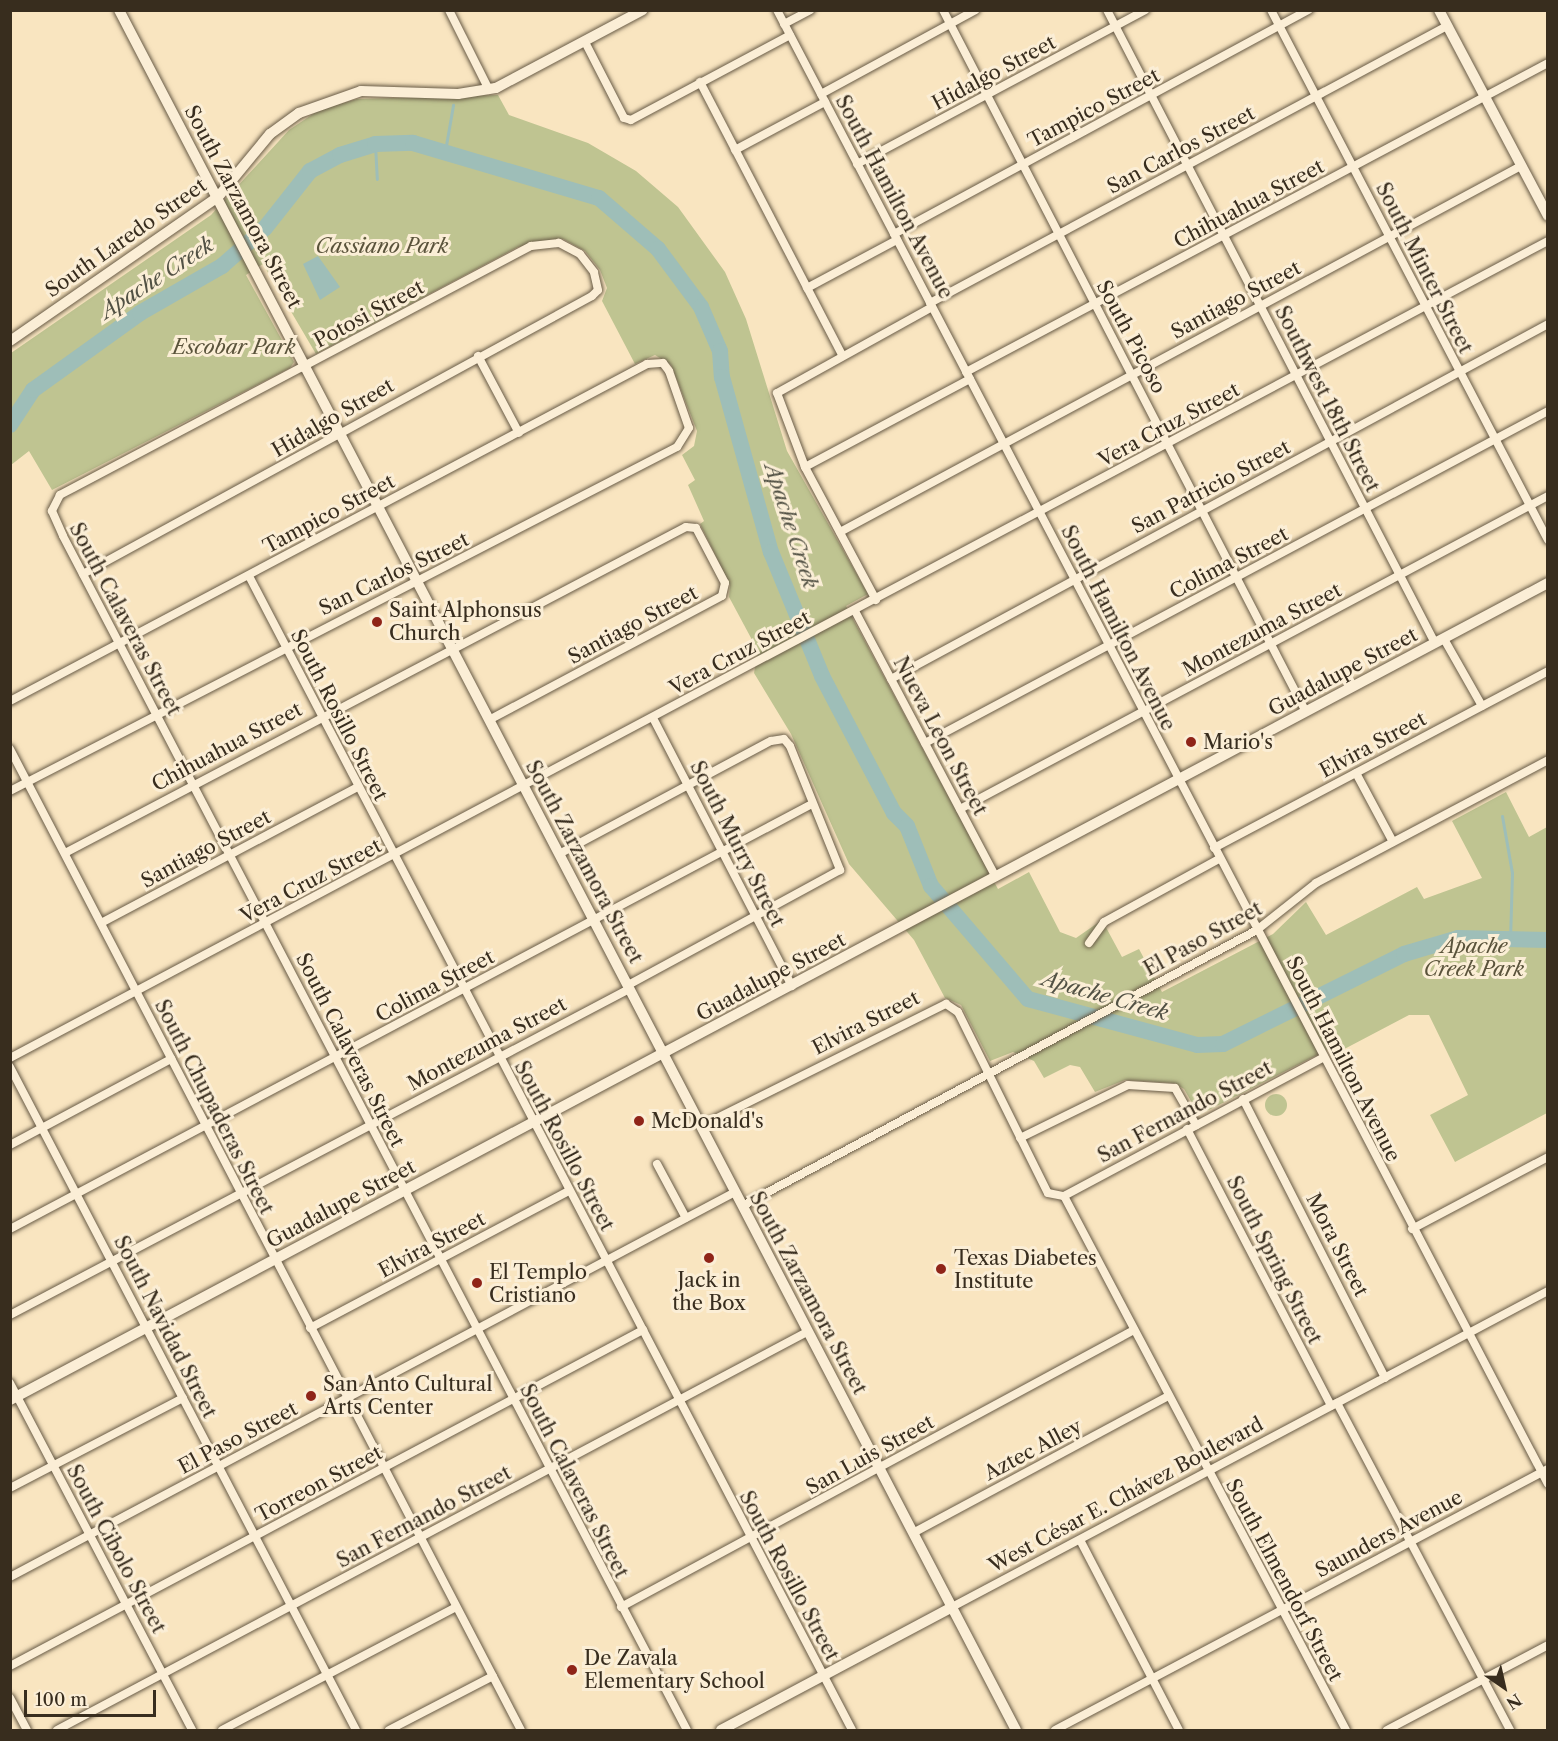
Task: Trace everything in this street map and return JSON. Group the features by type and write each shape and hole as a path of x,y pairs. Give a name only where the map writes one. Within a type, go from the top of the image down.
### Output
{"main road":[{"name":"South Zarzamora Street","path":"119,10 1016,1731"},
{"name":"South Laredo Street","path":"10,341 218,197 282,123 326,99 361,91 489,90 643,10"},
{"path":"1439,10 1548,216"},
{"name":"Guadalupe Street","path":"14,1398 1548,583"},
{"name":"West César E. Chávez Boulevard","path":"721,1731 952,1608"}],"street":[{"path":"449,10 489,90"},
{"name":"South Hamilton Avenue","path":"777,10 1467,1335 1545,1471 1548,1484"},
{"path":"784,24 810,10"},
{"name":"South Picoso","path":"943,10 1306,712"},
{"path":"735,150 976,10"},
{"name":"Southwest 18th Street","path":"1107,10 1400,575 1439,641 1482,706"},
{"name":"Hidalgo Street","path":"857,164 1146,10"},
{"name":"South Minter Street","path":"1271,10 1548,540"},
{"name":"Tampico Street","path":"807,288 1023,165 1309,10"},
{"name":"San Carlos Street","path":"806,467 777,393 1059,234 1448,26"},
{"path":"585,42 626,120 790,35"},
{"name":"Chihuahua Street","path":"806,467 1095,304 1548,63"},
{"path":"700,82 842,355"},
{"name":"Santiago Street","path":"840,532 1521,166"},
{"name":"Vera Cruz Street","path":"10,1058 1548,241"},
{"name":"Potosi Street","path":"52,512 60,495 531,246 559,243 580,254 594,272 598,290"},
{"name":"Hidalgo Street","path":"83,574 598,290"},
{"name":"San Patricio Street","path":"891,679 1548,324"},
{"path":"478,356 519,433"},
{"name":"Tampico Street","path":"10,701 647,364 663,363"},
{"name":"San Carlos Street","path":"10,791 285,645 417,581 687,439 688,419 663,363"},
{"name":"Colima Street","path":"925,743 1548,411"},
{"path":"806,467 876,600"},
{"name":"Montezuma Street","path":"960,809 1548,496"},
{"name":"South Calaveras Street","path":"52,512 687,1731"},
{"name":"Chihuahua Street","path":"64,853 321,716 694,526"},
{"name":"Santiago Street","path":"489,720 722,596 725,583 694,526"},
{"name":"South Rosillo Street","path":"249,576 498,1057 852,1731"},
{"name":"Nueva Leon Street","path":"855,611 996,877"},
{"name":"Elvira Street","path":"1214,848 1548,671"},
{"name":"South Murry Street","path":"653,718 792,986"},
{"path":"559,854 688,784 783,738 812,804"},
{"name":"South Chupaderas Street","path":"10,749 382,1468 421,1537 521,1731"},
{"name":"El Paso Street","path":"742,1206 1033,1048 1257,930 1316,883 1548,760"},
{"path":"1356,773 1393,842"},
{"name":"Santiago Street","path":"101,923 358,786"},
{"name":"Colima Street","path":"10,1229 812,804"},
{"name":"Montezuma Street","path":"10,1315 498,1057 838,873 842,862 812,804"},
{"path":"1089,943 1104,922 1219,859"},
{"name":"Elvira Street","path":"701,1126 933,1007 951,1005"},
{"name":"South Elmendorf Street","path":"951,1005 1048,1193 1064,1196 1346,1731"},
{"name":"San Fernando Street","path":"1064,1196 1322,1058"},
{"path":"10,1145 171,1059"},
{"name":"South Navidad Street","path":"10,1067 356,1731"},
{"path":"1020,1138 1128,1085 1175,1088 1196,1125"},
{"name":"Mora Street","path":"1243,1099 1385,1378"},
{"name":"South Spring Street","path":"1187,1129 1510,1731"},
{"path":"1412,1229 1548,1157"},
{"path":"657,1164 686,1218"},
{"name":"Elvira Street","path":"310,1328 569,1191"},
{"name":"El Paso Street","path":"10,1577 735,1192"},
{"name":"West César E. Chávez Boulevard","path":"952,1608 1548,1291"},
{"name":"Torreon Street","path":"10,1666 643,1330"},
{"name":"San Luis Street","path":"621,1607 1134,1330"},
{"name":"San Fernando Street","path":"57,1731 807,1332"},
{"name":"South Cibolo Street","path":"10,1383 14,1398 53,1465 192,1731"},
{"name":"Aztec Alley","path":"913,1533 1169,1396"},
{"path":"10,1488 183,1398"},
{"name":"Saunders Avenue","path":"1055,1731 1545,1471"},
{"path":"1080,1540 1179,1731"},
{"path":"222,1731 457,1608"},
{"path":"1387,1731 1548,1645"},
{"path":"389,1731 493,1676"},
{"path":"10,1698 27,1731"}],"green space":[{"name":"Apache Creek Park","path":"498,95 509,115 588,143 636,171 678,207 725,272 746,319 787,451 868,594 846,606 998,889 1029,872 1060,932 1076,938 1102,920 1122,957 1139,949 1162,992 1273,934 1306,902 1326,935 1417,887 1424,899 1482,878 1452,821 1506,792 1529,837 1547,827 1547,1113 1455,1162 1430,1115 1468,1095 1429,1015 1409,1015 1333,1055 1329,1049 1199,1115 1184,1089 1174,1083 1125,1080 1095,1092 1080,1067 1070,1065 1044,1078 1034,1061 1013,1052 990,1061 961,1005 945,998 914,940 849,864 791,734 754,673 758,651 729,597 730,585 700,524 704,521 688,485 695,480 682,455 694,446 697,431 671,365 655,355 635,364 602,301 607,288 600,270 585,251 563,239 518,247 316,354 263,264 246,275 294,362 290,368 52,490 29,451 11,465 11,353 211,215 289,130 319,110 357,99"},
{"path":"1276,1094 1284,1097 1287,1105 1284,1113 1276,1116 1268,1113 1265,1105 1268,1097"}],"water":[{"path":"318,256 340,287 320,300 303,264"}],"waterway":[{"path":"445,151 453,105"},
{"name":"Apache Creek","path":"10,425 33,390 140,313 222,266 265,228 310,171 340,155 375,144 413,143 599,198 658,249 701,307 720,351 722,377 771,552 822,676 894,813 907,826 931,886 1028,999 1197,1045 1223,1044 1404,954 1458,938 1548,940"},
{"path":"375,144 377,179"},
{"path":"1502,816 1512,873 1510,940"}],"place":[{"name":"Saint Alphonsus Church","path":"377,622"},
{"name":"Mario's","path":"1191,742"},
{"name":"McDonald's","path":"639,1121"},
{"name":"Jack in the Box","path":"709,1258"},
{"name":"Texas Diabetes Institute","path":"941,1269"},
{"name":"El Templo Cristiano","path":"477,1283"},
{"name":"San Anto Cultural Arts Center","path":"311,1396"},
{"name":"De Zavala Elementary School","path":"572,1670"}],"park label":[{"name":"Cassiano Park","path":"382,246"},
{"name":"Escobar Park","path":"234,347"}]}
